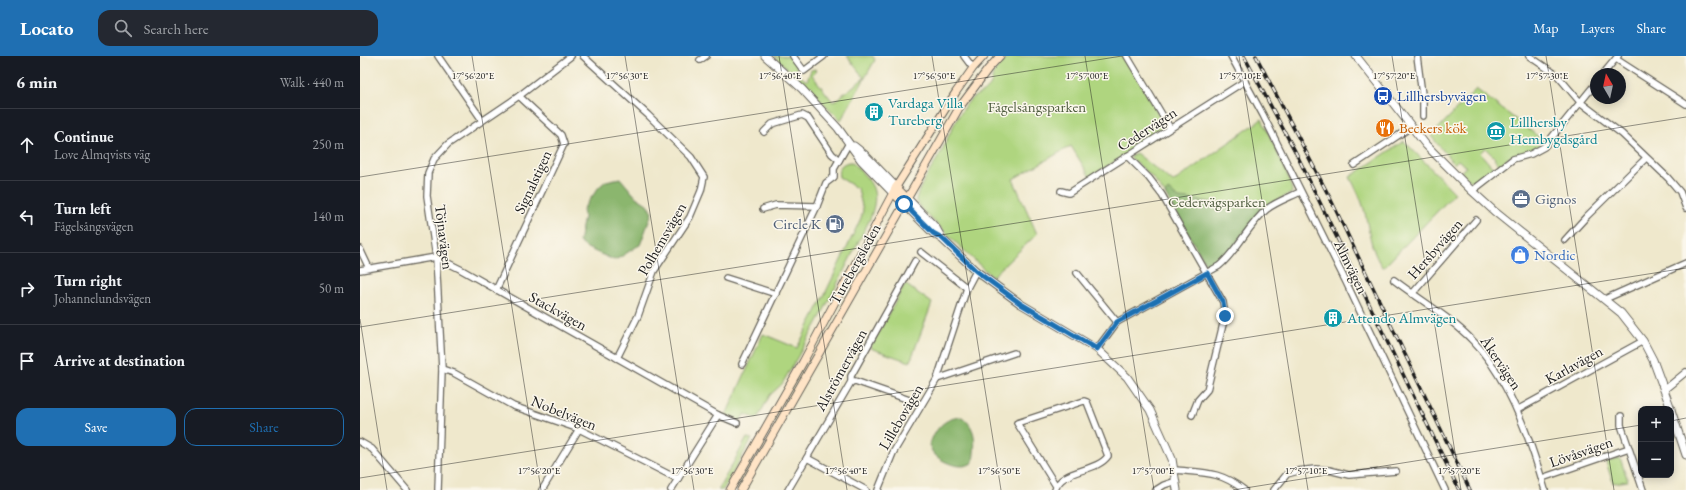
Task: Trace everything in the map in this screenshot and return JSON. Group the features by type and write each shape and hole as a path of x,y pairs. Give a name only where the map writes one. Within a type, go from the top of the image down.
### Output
{"main road":[{"name":"Turebergsleden","path":"742,490 959,108 982,76 1000,56"},
{"name":"Turebergsleden","path":"730,490 803,362 895,190 924,140 981,57"},
{"path":"981,57 988,69"},
{"path":"973,68 982,76"},
{"path":"895,190 906,201"}],"street":[{"path":"438,56 482,120"},
{"name":"Töjnavägen","path":"438,490 442,369 436,257 427,196 428,173 434,159 448,144 518,96 571,56"},
{"name":"Polhemsvägen","path":"583,56 691,156 704,177 701,191 690,217 654,271 638,316 617,358"},
{"path":"700,60 706,56"},
{"path":"765,56 802,89 849,143 861,160 895,190"},
{"path":"793,56 804,71 824,56"},
{"path":"964,56 973,68"},
{"path":"1127,56 1170,128"},
{"name":"Almvägen","path":"1231,56 1263,115 1346,282 1445,490"},
{"path":"1356,56 1426,145 1472,191 1494,211 1621,313 1643,341 1653,360 1670,406"},
{"path":"1417,56 1423,102 1423,116"},
{"path":"1529,56 1556,75 1580,102 1622,134 1672,183 1682,196 1686,208"},
{"path":"1608,68 1617,57 1686,104"},
{"name":"Cedervägen","path":"1061,191 1068,193 1245,81"},
{"path":"1472,191 1513,159 1531,154 1544,147 1590,90"},
{"name":"Signalstigen","path":"496,290 564,144 561,135 518,96"},
{"path":"764,132 772,124 802,115 808,118 832,154 839,160"},
{"path":"1354,165 1411,127"},
{"path":"742,364 817,206 826,183 834,177 834,169 849,143"},
{"path":"1127,156 1149,178 1162,195 1223,302 1225,316 1207,390 1198,400 1192,415"},
{"path":"1564,240 1646,158"},
{"path":"1097,349 1117,322 1219,266 1230,256 1256,221 1267,209 1300,192"},
{"path":"906,201 936,228 942,238 976,271 1021,304 1097,349 1127,377 1150,410 1172,459 1175,470 1177,490"},
{"path":"763,209 776,205 817,206"},
{"name":"Hersbyvägen","path":"1412,294 1476,220"},
{"path":"360,249 369,268"},
{"path":"921,252 967,288"},
{"path":"360,270 436,257"},
{"name":"Stackvägen","path":"436,257 718,415 737,423"},
{"name":"Alströmervägen","path":"788,490 847,385 851,382 851,376 915,261"},
{"path":"1605,299 1686,263"},
{"name":"Lillebovägen","path":"878,490 893,453 937,379 967,288 976,271"},
{"path":"1077,273 1117,322"},
{"path":"726,278 776,294"},
{"name":"Åkervägen","path":"1394,280 1452,323 1473,341 1488,360 1517,410 1536,460 1545,490"},
{"name":"Karlavägen","path":"1517,410 1643,341"},
{"name":"Lillebovägen","path":"937,379 1014,353"},
{"name":"Nobelvägen","path":"442,369 454,373 513,406 579,429 678,479"},
{"path":"1664,390 1686,372"},
{"path":"851,382 856,381 921,404"},
{"path":"1084,401 1087,402 1108,456 1100,463 1070,475 1055,488 1016,423 1084,401"},
{"path":"671,490 718,415"},
{"name":"Lövåsvägen","path":"1621,416 1621,426 1643,490"},
{"path":"1674,419 1686,455"},
{"path":"542,490 579,429"},
{"path":"360,442 372,449 407,490"},
{"name":"Lövåsvägen","path":"1542,478 1628,448"},
{"path":"807,458 866,490"},
{"path":"1274,490 1287,474 1298,471 1316,469 1329,470 1349,475 1396,471"},
{"path":"1175,470 1223,476 1232,480 1244,490"},
{"path":"1156,490 1164,485 1176,481"}],"green space":[{"path":"774,56 789,56 797,67 797,74 807,81 811,70 815,69 817,71 812,75 833,102 864,78 847,56 873,56 875,60 841,120"},
{"name":"Fågelsångsparken","path":"1009,56 1125,56 1166,127 1164,131 1090,177 1071,146 1013,179 1037,234 992,277 921,209 916,199 921,186 940,154 962,111 970,100 990,86 994,72"},
{"path":"1476,89 1544,141 1527,153 1510,157 1499,165 1494,159 1495,158 1485,148 1480,153 1494,169 1478,182 1469,180 1461,172 1466,167 1458,160 1454,164 1431,136"},
{"name":"Cedervägsparken","path":"1262,119 1291,183 1292,193 1267,205 1225,257 1208,268 1165,194 1152,177 1130,157 1136,153 1173,182"},
{"path":"1404,141 1455,193 1383,268 1375,254 1370,239 1363,205 1350,177"},
{"path":"852,162 873,187 875,200 870,219 820,318 782,384 770,395 757,419 745,414 740,421 726,415 763,334 797,348 823,298 861,218 863,210 858,189 839,177 841,166 845,163"},
{"path":"620,178 636,197 647,204 652,213 640,245 614,260 587,248 579,242 584,217 583,209 599,187 606,181"},
{"path":"1168,190 1179,198 1254,207 1262,204 1259,212 1225,257 1208,268 1165,194"},
{"path":"905,284 932,303 910,362 870,348"},
{"path":"962,417 971,427 975,443 973,462 969,465 959,466 942,460 933,453 929,445 934,434 941,425 955,418"},
{"path":"747,438 752,439 723,490 718,490"},
{"path":"1620,458 1628,481 1613,483 1606,462"}],"railway":[{"path":"1244,56 1295,151 1459,490"},
{"path":"1256,56 1330,198 1470,490"}],"place":[{"name":"Lillhersbyvägen","path":"1383,96"},
{"name":"Vardaga Villa Tureberg","path":"874,112"},
{"name":"Beckers kök","path":"1385,128"},
{"name":"Lillhersby Hembygdsgård","path":"1496,131"},
{"name":"Gignos","path":"1521,199"},
{"name":"Circle K","path":"835,224"},
{"name":"Nordic","path":"1520,255"},
{"name":"Attendo Almvägen","path":"1333,318"}],"route":[{"path":"904,204 933,233 942,238 976,271 1021,304 1097,349 1117,322 1207,273 1223,302 1225,316"}]}
